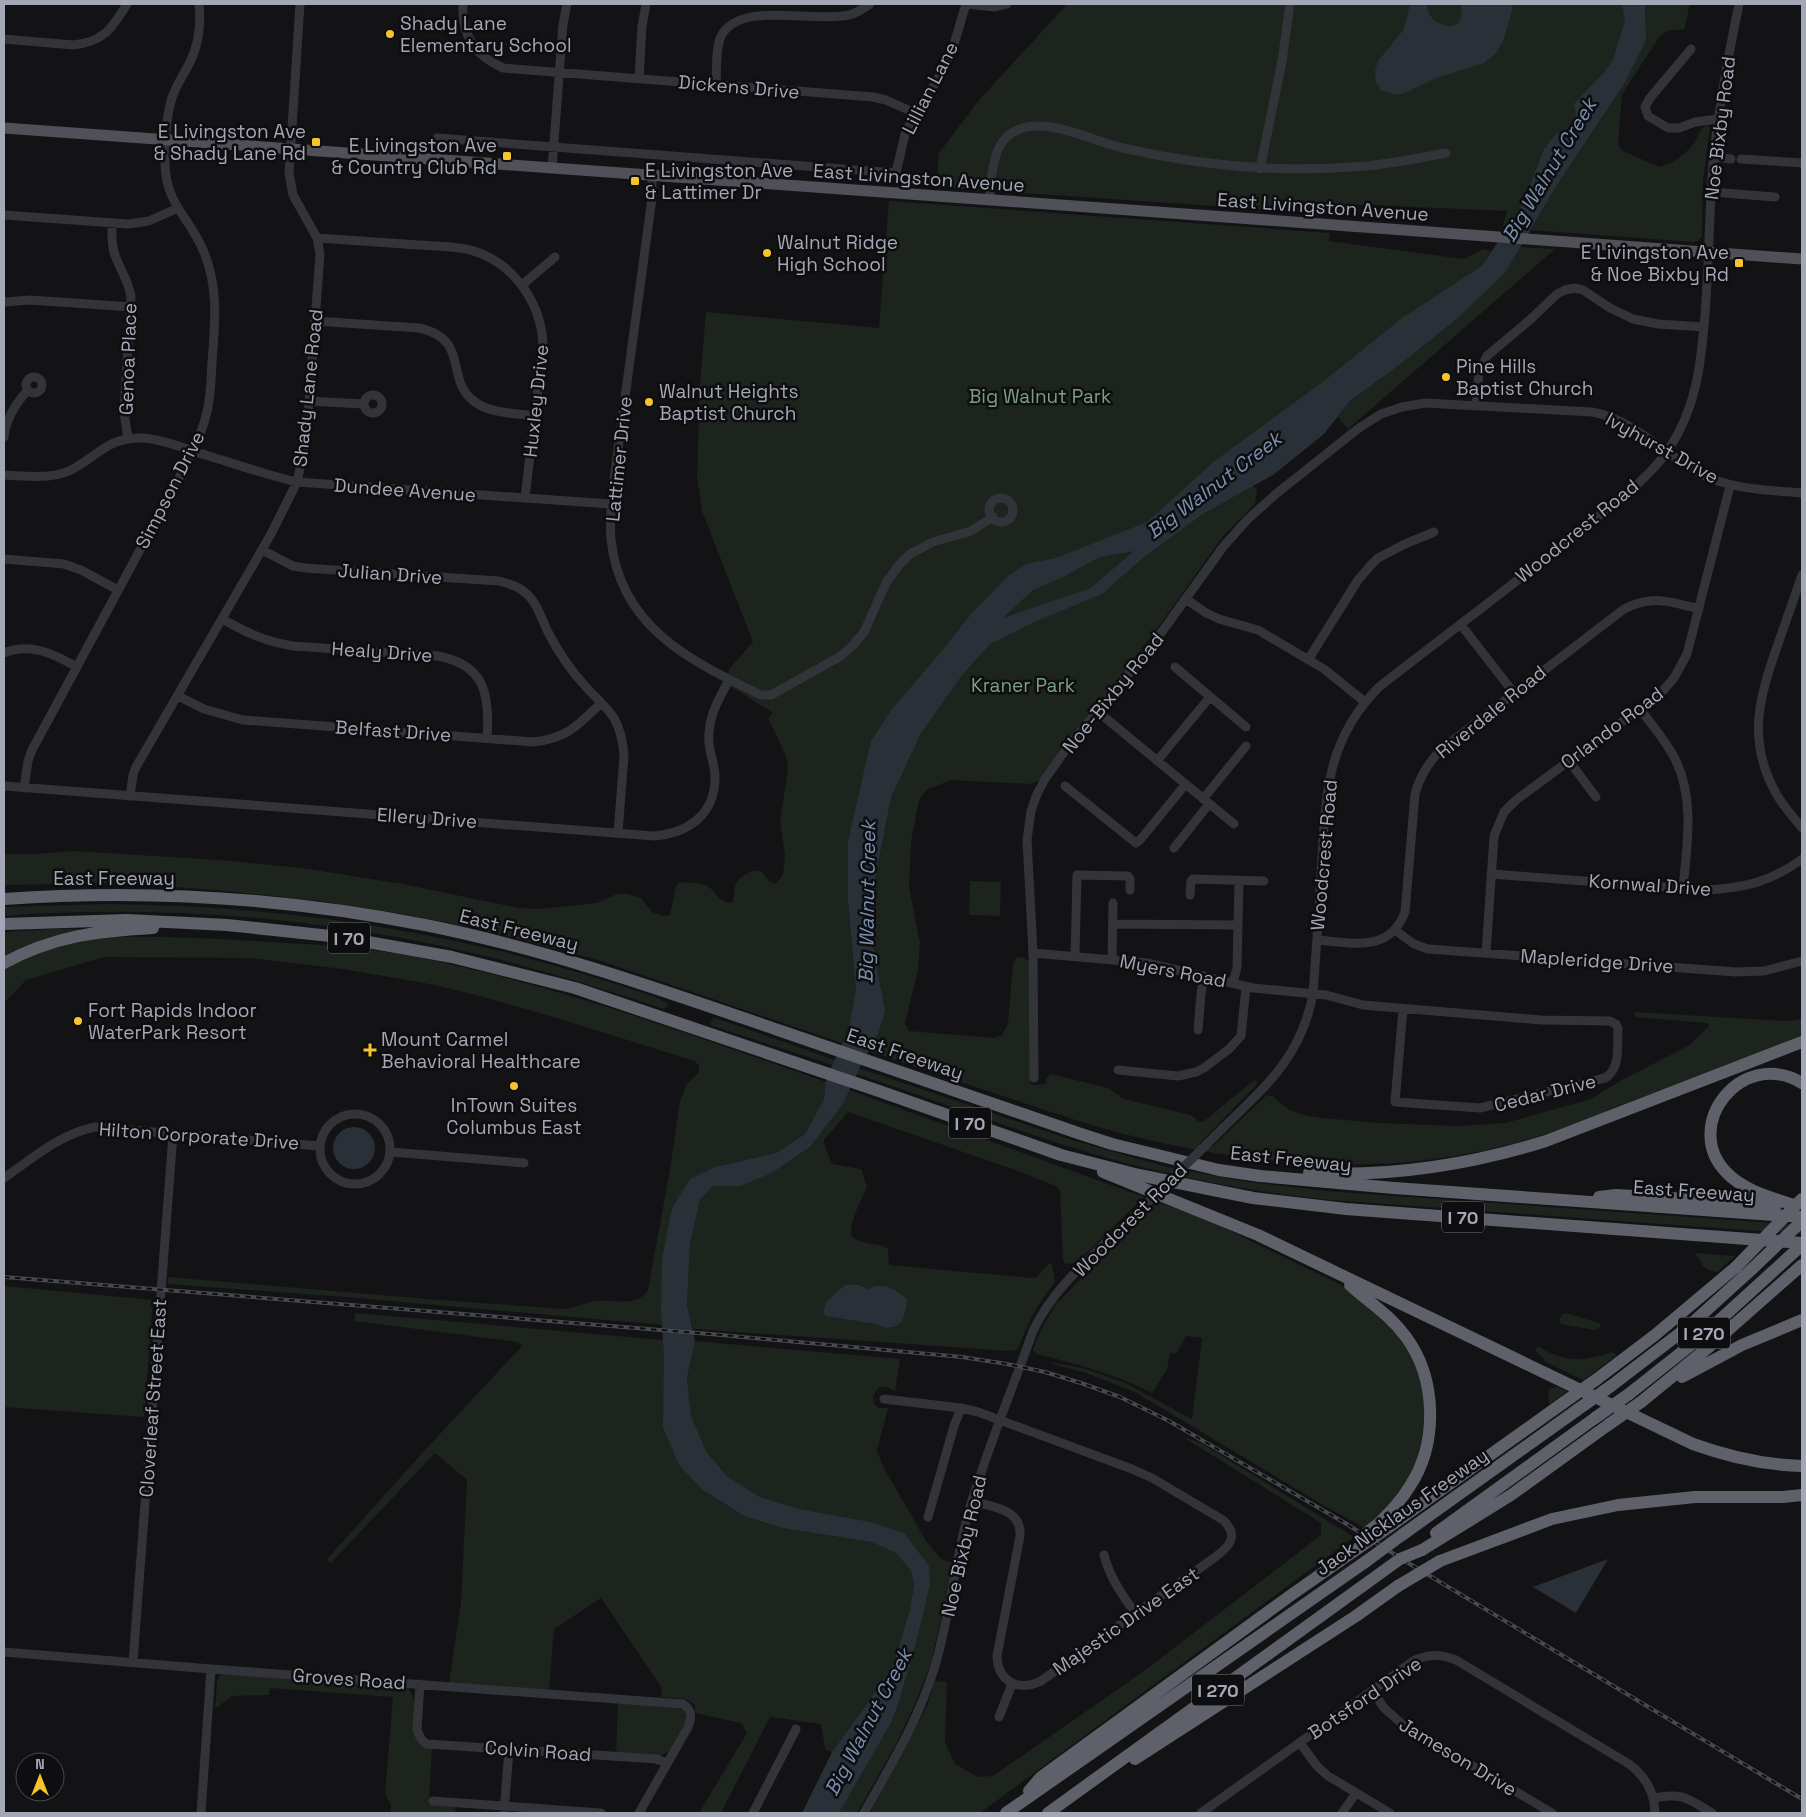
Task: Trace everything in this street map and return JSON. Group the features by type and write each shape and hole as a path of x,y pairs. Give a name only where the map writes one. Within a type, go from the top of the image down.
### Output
{"highway":[{"path":"4,894 19,898"},
{"name":"East Freeway","path":"4,899 128,896 226,899 354,913 427,926 538,952 611,974 1078,1133 1218,1170 1260,1176 1394,1188 1802,1219"},
{"name":"I 70","path":"4,924 127,920 227,925 340,937 461,959 575,988 879,1090 1061,1154 1140,1175 1213,1191 1292,1204 1802,1244"},
{"path":"4,963 45,944 81,934 227,925"},
{"path":"1148,1152 1218,1165 1297,1173 1383,1172 1445,1166 1494,1156 1546,1141 1802,1042"},
{"path":"1800,1203 1750,1190 1725,1171 1717,1159 1713,1148 1711,1128 1714,1114 1723,1098 1731,1089 1743,1081 1759,1075 1777,1074 1802,1083"},
{"path":"1061,1154 1229,1222 1693,1444 1743,1460 1802,1466"},
{"path":"1557,1200 1616,1195 1800,1203"},
{"path":"1018,1805 1041,1777 1383,1526 1563,1403 1662,1329 1736,1266 1800,1203"},
{"name":"Jack Nicklaus Freeway","path":"1006,1813 1368,1560 1611,1386 1688,1326 1753,1268 1802,1219"},
{"name":"Jack Nicklaus Freeway","path":"1050,1812 1400,1559 1420,1548 1629,1394 1701,1337 1802,1244"},
{"path":"1641,1402 1710,1346 1799,1269"},
{"path":"1337,1273 1382,1310 1407,1338 1419,1361 1428,1391 1430,1425 1421,1465 1411,1485 1383,1526"},
{"path":"1420,1548 1511,1495 1641,1402 1694,1370 1742,1345 1802,1320"},
{"path":"1050,1812 1177,1734 1356,1616 1398,1586 1440,1561 1552,1520 1618,1505 1696,1497 1783,1497 1802,1495"}],"main road":[{"name":"East Livingston Avenue","path":"4,128 1802,259"}],"street":[{"path":"4,39 72,45 89,42 104,35 112,28 128,4"},
{"name":"Simpson Drive","path":"24,788 28,761 32,750 193,451 201,434 209,399 215,303 213,280 208,262 193,230 178,208 166,180 168,113 171,100 196,45 199,30 199,4"},
{"name":"Shady Lane Road","path":"130,796 132,775 136,767 262,550 297,482 305,445 320,270 318,238 297,204 293,195 289,173 300,4"},
{"name":"Dickens Drive","path":"463,4 463,21 467,36 487,61 503,68 873,97 897,104 915,113"},
{"path":"552,168 563,24 567,4"},
{"path":"639,79 642,26 646,4"},
{"path":"716,86 719,42 728,26 748,12 761,11 840,16 856,12 870,4"},
{"path":"966,4 994,7 1007,4"},
{"name":"Lillian Lane","path":"554,147 896,173 905,134 915,113 936,82 951,54 966,4"},
{"path":"1260,169 1282,61 1290,4"},
{"name":"Noe Bixby Road","path":"1709,252 1711,192 1718,119 1739,4"},
{"path":"1691,49 1650,98 1645,107 1646,113 1650,118 1668,128 1679,128 1695,122 1718,119"},
{"path":"989,200 995,157 1000,145 1013,132 1035,126 1059,129 1114,146 1158,156 1260,169 1289,170 1368,166 1446,153"},
{"path":"437,138 554,147"},
{"path":"1714,157 1731,158"},
{"path":"1741,159 1802,163"},
{"name":"Lattimer Drive","path":"652,176 652,198 612,504 611,537 614,556 625,588 635,606 652,629 676,650 729,680 761,695 771,695 841,656 854,645 864,632 886,583 899,564 910,554 933,542 971,531 993,517"},
{"path":"1711,192 1775,197"},
{"path":"4,215 134,224 149,221 178,208"},
{"name":"Genoa Place","path":"112,223 114,253 130,288 132,307 124,412 128,439"},
{"name":"Huxley Drive","path":"318,238 467,250 486,257 502,266 522,285 535,306 543,338 543,360 525,498"},
{"name":"Woodcrest Road","path":"1068,1281 1266,1086 1289,1057 1303,1029 1313,994 1329,780 1342,740 1352,720 1365,702 1379,687 1461,625 1627,493 1668,451 1684,423 1695,392 1701,362 1709,252"},
{"path":"522,285 555,257"},
{"path":"1476,405 1480,372 1487,356 1532,318 1556,294 1569,288 1579,288 1587,291 1610,308 1633,319 1658,324 1704,327"},
{"path":"4,302 30,300 132,307"},
{"path":"315,321 419,328 433,332 449,345 455,357 459,383 475,402 493,410 535,416"},
{"path":"4,437 7,420 28,390"},
{"path":"309,401 363,404"},
{"name":"Ivyhurst Drive","path":"1402,407 1438,403 1586,411 1605,414 1634,428 1700,473 1730,486 1802,493"},
{"name":"Noe-Bixby Road","path":"1034,1078 1033,954 1027,847 1031,811 1045,779 1096,711 1151,647 1231,537 1277,493 1359,428 1380,414 1402,407"},
{"name":"Dundee Avenue","path":"4,475 43,477 66,472 114,443 136,438 155,440 297,482 612,504"},
{"name":"Orlando Road","path":"1486,953 1494,836 1504,812 1516,800 1661,693 1679,670 1687,654 1730,486"},
{"path":"1308,660 1358,580 1371,565 1378,558 1404,544 1434,532"},
{"name":"Julian Drive","path":"262,550 294,566 306,568 499,581 511,584 522,590 532,600 564,660 584,686 601,703"},
{"path":"4,559 64,564 81,570 118,590"},
{"path":"1802,575 1763,687 1758,724 1761,752 1771,782 1786,809 1802,828"},
{"path":"1186,599 1206,613 1219,619 1258,630 1340,681 1365,702"},
{"name":"Riverdale Road","path":"1395,930 1405,912 1413,806 1418,784 1422,774 1436,754 1617,613 1632,604 1663,600 1699,609"},
{"name":"Healy Drive","path":"222,619 250,634 272,642 293,646 432,655 451,658 475,674 483,686 488,706 488,738"},
{"path":"1461,625 1514,694"},
{"path":"4,653 19,649 44,651 77,667"},
{"path":"1175,667 1246,728"},
{"name":"Ellery Drive","path":"4,786 654,836 668,835 681,831 702,815 710,801 714,784 714,765 708,739 714,709 729,680"},
{"name":"Belfast Drive","path":"178,696 204,710 243,720 534,742 559,738 580,723 601,703"},
{"path":"1157,761 1210,697"},
{"path":"601,703 614,719 623,742 624,755 618,833"},
{"path":"1640,709 1672,753 1682,776 1688,826 1683,888"},
{"path":"1096,711 1234,824"},
{"path":"1174,848 1246,746"},
{"path":"1569,761 1596,797"},
{"path":"1065,786 1136,843 1186,784"},
{"name":"Kornwal Drive","path":"1491,874 1705,890 1745,886 1771,878 1802,859"},
{"path":"1075,956 1077,875 1128,876 1130,878 1130,890"},
{"path":"1190,895 1191,881 1193,879 1264,881"},
{"path":"1233,983 1238,967 1239,880"},
{"path":"1112,959 1113,903"},
{"path":"1113,924 1238,925"},
{"path":"1317,940 1365,943 1384,938 1395,930"},
{"name":"Mapleridge Drive","path":"1395,930 1421,947 1486,953 1736,972 1764,971 1802,961"},
{"name":"Myers Road","path":"1033,954 1147,963 1262,990 1313,994"},
{"path":"1198,1030 1204,976"},
{"path":"1118,1070 1178,1076 1204,1068 1229,1049 1242,1036 1246,987"},
{"name":"Cedar Drive","path":"1313,994 1339,998 1364,1005 1403,1009 1541,1020 1610,1021 1616,1024 1618,1029 1615,1066 1612,1073 1605,1078 1480,1108 1395,1102 1403,1009"},
{"name":"Hilton Corporate Drive","path":"358,1113 374,1119 386,1130 390,1140 391,1152 386,1167 378,1176 368,1182 357,1184 345,1183 335,1178 326,1169 321,1158 320,1146 322,1135 328,1125 337,1118 347,1114 358,1113"},
{"name":"Hilton Corporate Drive","path":"4,1178 62,1138 81,1130 95,1127 320,1146"},
{"name":"Cloverleaf Street East","path":"133,1662 173,1134"},
{"path":"391,1152 524,1163"},
{"name":"Noe Bixby Road","path":"864,1813 909,1730 926,1692 942,1640 972,1501 1000,1420 1038,1321 1048,1304 1068,1281"},
{"path":"884,1399 961,1408 1000,1420"},
{"path":"928,1517 961,1408"},
{"name":"Majestic Drive East","path":"1000,1420 1152,1478 1223,1520 1230,1528 1232,1539 1225,1550 1041,1681 1027,1686 1012,1684"},
{"path":"972,1501 1010,1512 1018,1520 1020,1526 1020,1536 996,1656 1002,1676 1012,1684 999,1716"},
{"path":"1104,1555 1108,1570 1115,1584 1136,1614"},
{"name":"Groves Road","path":"4,1652 211,1669 679,1702 687,1706 691,1712 691,1720 667,1763"},
{"name":"Botsford Drive","path":"1201,1813 1415,1660 1424,1656 1446,1656 1456,1660 1629,1764 1645,1779 1654,1798"},
{"path":"201,1813 211,1669"},
{"name":"Colvin Road","path":"420,1684 417,1729 422,1740 427,1744 656,1758 667,1763"},
{"name":"Jameson Drive","path":"1373,1691 1384,1708 1402,1724 1552,1813"},
{"path":"753,1813 796,1729"},
{"path":"1300,1742 1322,1770 1390,1813"},
{"path":"505,1810 509,1750"},
{"path":"639,1813 667,1763"},
{"path":"1342,1813 1356,1793"},
{"path":"1655,1813 1654,1798 1672,1795 1683,1796 1712,1813"},
{"path":"433,1801 505,1810 601,1813"}],"green space":[{"path":"1067,4 1635,4 1639,11 1534,201 1518,212 1507,227 1503,226 1507,211 1344,204 1343,215 936,187 939,153 979,100"},
{"path":"1645,4 1690,4 1684,29 1667,31 1660,36 1622,94 1618,145 1623,151 1659,167 1679,158 1692,146 1706,125 1710,127 1703,181 1702,236 1698,241 1693,242 1531,230 1556,187 1602,118 1646,40"},
{"name":"Big Walnut Park","path":"889,201 1330,233 1329,241 1464,259 1483,249 1491,252 1485,261 1493,262 1119,552 1135,550 1111,586 1143,558 1203,514 1253,486 1257,489 1255,504 1223,536 1129,666 1065,742 1039,781 1029,784 951,780 926,790 919,800 911,842 909,887 920,943 918,969 905,1024 909,1031 995,1038 1002,1035 1008,1024 1013,963 1016,958 1023,957 1029,962 1030,977 1031,1085 1046,1084 1046,1078 1051,1074 1108,1088 1124,1099 1191,1115 1198,1121 1203,1122 1254,1080 1258,1083 1199,1144 1213,1146 1267,1095 1272,1096 1288,1109 1303,1115 1322,1118 1380,1123 1460,1126 1505,1123 1591,1099 1620,1081 1688,1046 1709,1026 1707,1023 1635,1017 1635,1012 1785,1021 1802,1018 1802,1036 1547,1134 1470,1153 1422,1161 1324,1164 1274,1161 1225,1155 1177,1146 1074,1120 868,1051 878,1034 881,988 872,939 876,874 891,798 912,753 858,802 848,841 848,902 856,990 848,1031 842,1043 598,960 475,928 402,914 319,901 216,890 118,883 4,885 4,854 75,851 219,860 302,868 403,884 519,908 540,909 597,903 617,894 627,894 641,898 652,912 663,916 670,915 676,886 680,882 706,885 721,899 732,903 736,883 749,873 761,871 770,882 776,884 783,875 785,855 780,821 788,769 786,756 768,718 773,713 724,682 730,668 753,642 702,511 697,477 700,384 706,312 879,328"},
{"path":"1520,247 1555,249 1348,429 1338,417 1350,401 1402,363 1458,318 1505,273"},
{"path":"970,881 1001,882 1000,916 969,915"},
{"path":"106,904 232,909 316,917 399,930 495,950 550,964 658,998 668,1004 668,1006 664,1009 556,975 474,953 393,936 338,928 226,916 170,913 114,912 4,916 4,907"},
{"path":"80,929 80,931 4,958 4,932"},
{"path":"111,937 213,939 346,947 417,957 469,968 623,1012 826,1082 824,1099 805,1134 776,1153 715,1167 662,1260 662,1325 346,1297 168,1284 168,1277 564,1309 601,1300 623,1302 637,1299 648,1290 670,1170 680,1101 687,1084 699,1072 699,1066 696,1062 688,1059 557,1018 435,985 343,969 250,958 104,957 26,980 4,1003 4,969 25,958 66,943"},
{"path":"713,1017 835,1060 832,1065 710,1025"},
{"path":"859,1068 1075,1141 1167,1167 1248,1182 1325,1191 1802,1225 1802,1234 1330,1200 1218,1184 1135,1166 1045,1139 856,1074"},
{"path":"849,1090 1144,1197 1076,1263 1065,1264 1063,1260 1060,1190 1055,1186 1021,1172 848,1112 824,1140 824,1144 832,1164 861,1169 867,1187 853,1221 852,1234 857,1240 884,1246 888,1249 889,1265 1036,1278 1048,1264 1052,1264 1055,1282 1034,1313 1017,1350 1009,1351 693,1329 687,1304 690,1244 700,1200 713,1186 741,1186 772,1173 810,1147 843,1104","holes":["859,1285 869,1289 877,1285 886,1286 893,1327 885,1328 876,1324"]},
{"path":"1157,1202 1200,1216 1341,1285 1372,1307 1407,1345 1422,1382 1426,1424 1418,1460 1401,1492 1365,1528 1323,1505 1135,1392 1086,1373 1050,1362 1086,1369 1125,1383 1192,1419 1202,1338 1186,1336 1178,1351 1175,1354 1170,1353 1167,1370 1152,1393 1110,1375 1037,1354 1033,1350 1041,1329 1057,1303"},
{"path":"1695,1254 1735,1256 1717,1272 1705,1268"},
{"path":"4,1286 153,1300 144,1417 4,1407"},
{"path":"355,1313 663,1340 664,1359 703,1490 744,1516 782,1528 871,1542 896,1553 911,1571 914,1585 910,1609 894,1663 832,1752 825,1749 821,1724 770,1717 721,1813 699,1813 747,1733 741,1723 695,1713 695,1705 686,1699 661,1697 662,1688 601,1598 554,1629 549,1690 449,1683 461,1603 467,1480 435,1453 331,1563 327,1559 522,1346 518,1342 354,1321"},
{"path":"1566,1313 1601,1325 1594,1330 1561,1324 1559,1320 1562,1314"},
{"path":"695,1341 900,1359 895,1392 883,1387 878,1388 873,1396 874,1404 879,1408 888,1408 877,1451 884,1468 926,1541 941,1559 953,1563 931,1663 914,1706 894,1748 857,1813 839,1813 891,1723 898,1705 916,1643 929,1566 799,1509 760,1497 727,1476 706,1451 691,1416 687,1378"},
{"path":"1538,1346 1547,1352 1565,1358 1592,1358 1612,1352 1617,1355 1583,1380 1546,1362 1535,1350"},
{"path":"1558,1387 1567,1391 1549,1405 1548,1390"},
{"path":"1183,1437 1201,1443 1354,1537 980,1813 870,1813 927,1706 935,1681 947,1682 945,1742 955,1764 978,1777 993,1776 1144,1671 1321,1535 1321,1523"},
{"path":"221,1674 408,1688 413,1696 414,1730 422,1743 432,1747 429,1802 456,1805 455,1813 391,1813 391,1805 385,1794 393,1697 270,1688 269,1695 232,1696 215,1709 217,1681"},
{"path":"618,1702 676,1706 685,1712 686,1721 670,1750 661,1756 616,1754"}],"water":[{"path":"1410,4 1427,4 1428,11 1435,21 1447,26 1457,24 1460,20 1461,4 1512,4 1512,10 1504,39 1496,53 1484,63 1436,78 1397,95 1381,90 1376,82 1375,71 1378,61 1404,29"},
{"name":"Big Walnut Creek","path":"1622,4 1645,4 1646,40 1624,84 1556,187 1505,273 1458,318 1402,363 1350,401 1324,434 1273,475 1203,514 1143,558 1102,594 1034,622 990,644 962,675 921,733 891,798 876,874 872,939 885,1011 878,1034 843,1104 810,1147 772,1173 741,1186 713,1186 700,1200 690,1244 687,1304 695,1341 687,1378 691,1416 706,1451 727,1476 760,1497 799,1509 870,1522 904,1533 929,1566 930,1584 916,1643 891,1723 839,1813 802,1813 832,1752 894,1663 910,1609 914,1585 911,1571 896,1553 871,1542 782,1528 744,1516 703,1490 679,1465 663,1427 662,1260 672,1208 690,1179 715,1167 776,1153 805,1134 824,1099 826,1078 848,1031 856,990 848,902 848,841 871,741 892,709 972,613 1009,575 1026,564 1056,558 1147,522 1216,460 1324,381 1402,318 1482,266 1522,205 1544,149 1555,135 1570,128 1576,114 1574,104 1606,70 1613,59 1625,22","holes":["1134,551 1091,588 1003,618 1033,590 1061,578 1100,557"]},
{"path":"350,1127 358,1127 369,1133 375,1148 369,1163 358,1169 350,1169 339,1163 333,1152 333,1144 339,1133"},
{"path":"845,1285 859,1285 869,1289 874,1286 884,1286 899,1293 907,1300 902,1322 893,1327 885,1328 876,1324 826,1316 823,1312 827,1301"},
{"path":"1608,1559 1576,1613 1533,1587"}],"railway":[{"path":"4,1277 710,1334 962,1357 1045,1372 1120,1397 1169,1421 1345,1523 1405,1561 1802,1799"}],"place":[{"name":"Shady Lane Elementary School","path":"390,34"},
{"name":"E Livingston Ave & Shady Lane Rd","path":"316,142"},
{"name":"E Livingston Ave & Country Club Rd","path":"507,156"},
{"name":"E Livingston Ave & Lattimer Dr","path":"635,181"},
{"name":"Walnut Ridge High School","path":"767,253"},
{"name":"E Livingston Ave & Noe Bixby Rd","path":"1739,263"},
{"name":"Pine Hills Baptist Church","path":"1446,377"},
{"name":"Walnut Heights Baptist Church","path":"649,402"},
{"name":"Fort Rapids Indoor WaterPark Resort","path":"78,1021"},
{"name":"Mount Carmel Behavioral Healthcare","path":"370,1050"},
{"name":"InTown Suites Columbus East","path":"514,1086"}],"park label":[{"name":"Kraner Park","path":"1023,685"}]}
